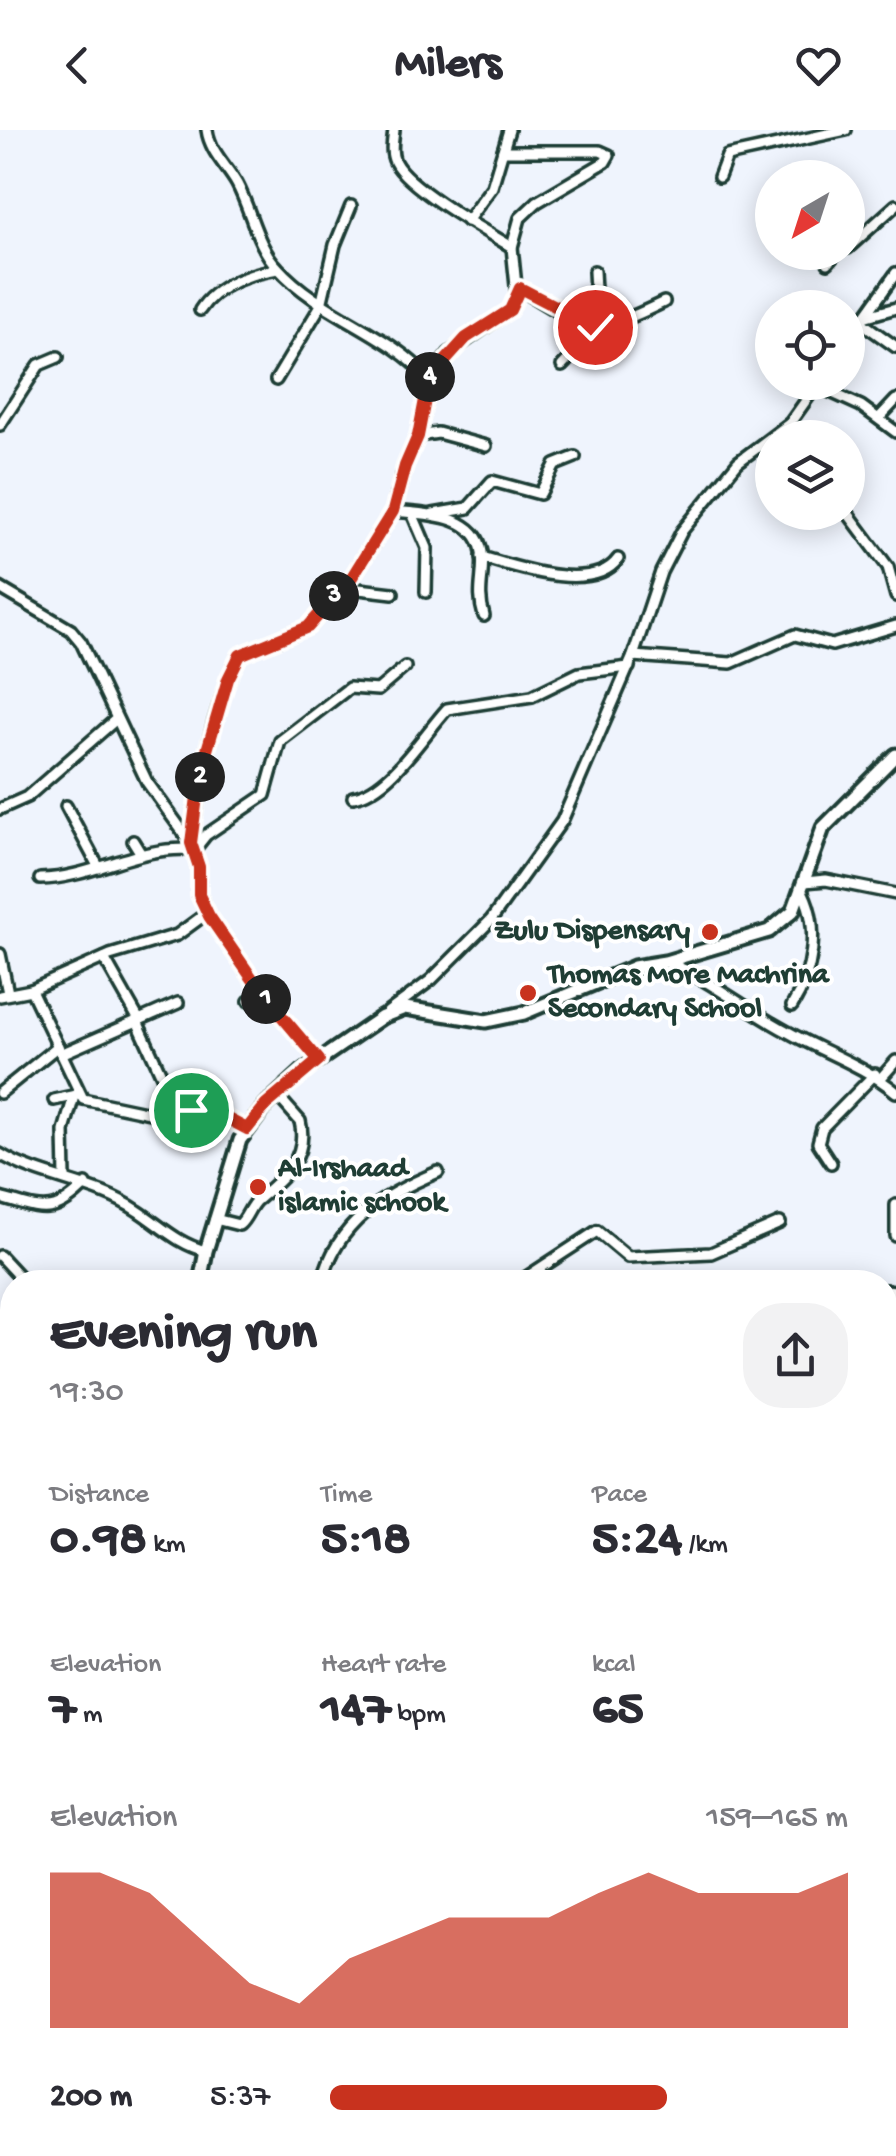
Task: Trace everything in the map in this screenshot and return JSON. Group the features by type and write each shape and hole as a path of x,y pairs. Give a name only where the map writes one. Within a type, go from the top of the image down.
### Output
{"street":[{"path":"208,130 212,147 236,181 278,269 321,305 406,357 429,379"},
{"path":"394,130 391,152 400,169 466,221 512,247"},
{"path":"466,221 492,186 509,130"},
{"path":"718,176 727,156 846,130"},
{"path":"319,1060 263,994 199,895 192,847 200,774 228,679 240,655 308,627 341,587 393,511 418,436 429,379 458,346 510,310 520,288 512,247 514,229 527,209 605,162 609,155 600,151 502,151"},
{"path":"865,233 896,205"},
{"path":"276,380 321,305 339,230 351,206"},
{"path":"200,310 206,301 242,279 278,269"},
{"path":"562,366 594,327 594,270"},
{"path":"865,316 896,273"},
{"path":"520,288 594,327 622,323 664,302"},
{"path":"865,318 896,308"},
{"path":"865,321 896,346"},
{"path":"0,425 39,364 58,357"},
{"path":"849,400 896,432"},
{"path":"879,418 896,400"},
{"path":"418,436 438,432 486,446"},
{"path":"202,1270 215,1219 247,1129 277,1095 319,1060 430,980 491,920 562,821 631,662 661,572 682,532 738,462 755,451"},
{"path":"393,511 433,514 468,508 492,481 540,494 554,464 575,458"},
{"path":"412,513 427,548 426,592"},
{"path":"433,514 457,522 480,546 478,593 484,616"},
{"path":"860,530 888,567 896,596"},
{"path":"482,557 541,576 600,571 618,559"},
{"path":"341,587 393,592"},
{"path":"0,588 58,622 82,642 114,720 147,782 192,847"},
{"path":"353,797 370,792 416,751 447,709 532,696 579,673 631,662 732,664 795,635 832,646 896,626"},
{"path":"40,879 61,878 141,854 192,847 264,795 280,741 288,734 350,688 378,690 405,667"},
{"path":"0,809 27,797 114,720"},
{"path":"382,1017 405,1008 486,1022 524,1014 634,967 668,962 769,930 793,911 823,828 896,754"},
{"path":"66,806 100,868"},
{"path":"132,841 141,854"},
{"path":"804,888 826,880 896,894"},
{"path":"792,1006 810,962 811,910 804,888"},
{"path":"0,954 4,994 31,990 104,958 178,936 208,913"},
{"path":"104,958 138,1020 167,1087 184,1094 196,1108"},
{"path":"668,962 712,982 784,1030 877,1076 896,1092"},
{"path":"31,990 77,1095 64,1131 65,1178"},
{"path":"248,1002 263,994"},
{"path":"0,1092 59,1050 178,1003"},
{"path":"831,1163 818,1143 822,1128 896,1061"},
{"path":"54,1100 77,1095 100,1106 178,1119 205,1107 247,1129"},
{"path":"215,1219 239,1225 254,1202 272,1190 296,1162 302,1128 299,1115 277,1095"},
{"path":"0,1154 18,1164 86,1184 137,1210 186,1246 206,1251"},
{"path":"326,1270 333,1248 369,1208 438,1172"},
{"path":"0,1198 38,1212 66,1202 86,1184"},
{"path":"896,1206 896,1236"},
{"path":"537,1270 596,1231 628,1257 711,1253 780,1223"}],"place":[{"name":"Zulu Dispensary","path":"710,932"},
{"name":"Thomas More Machrina Secondary School","path":"528,993"},
{"name":"Al-Irshaad islamic schook","path":"258,1187"}],"route":[{"path":"191,1110 205,1107 247,1129 266,1105 319,1060 263,994 209,916 199,895 199,867 191,843 200,774 228,679 240,655 252,646 308,627 352,577 380,537 393,511 418,436 429,379 449,353 510,310 520,288 576,321 595,327"}]}
